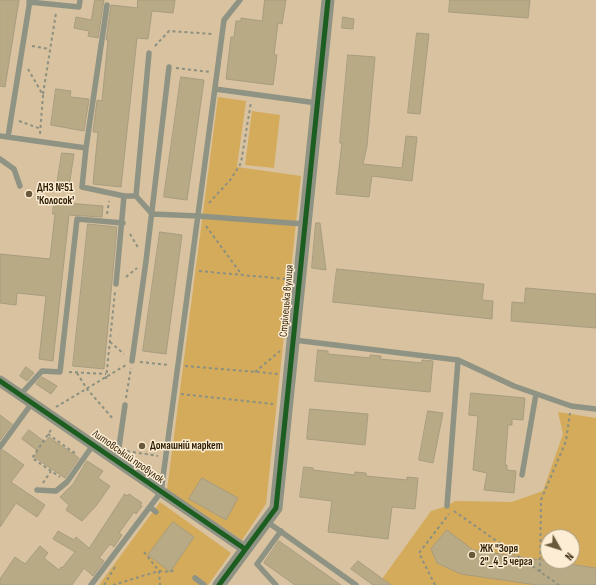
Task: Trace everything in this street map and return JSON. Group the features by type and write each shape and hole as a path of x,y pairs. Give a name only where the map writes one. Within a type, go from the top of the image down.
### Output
{"street":[{"name":"Стрілецька вулиця","path":"219,585 276,508 328,0"},
{"name":"Литовський провулок","path":"0,381 245,549"}],"lane":[{"path":"8,137 29,1 79,8 80,0"},
{"path":"91,585 161,492 224,20 240,0"},
{"path":"107,5 86,148 82,187 124,196 136,196"},
{"path":"149,53 136,196 152,214 304,224"},
{"path":"132,361 152,214 169,67"},
{"path":"215,89 252,95 317,102"},
{"path":"0,136 86,148"},
{"path":"0,158 14,169 20,186"},
{"path":"116,284 123,222 124,196"},
{"path":"20,395 42,371 60,372 77,219 123,222"},
{"path":"293,340 458,360 514,386 536,394 572,406 596,409"},
{"path":"447,506 458,360"},
{"path":"522,475 536,394"},
{"path":"0,447 32,403"},
{"path":"117,461 125,405"},
{"path":"37,490 56,491 67,482 93,445"},
{"path":"150,507 156,512"},
{"path":"266,521 356,585"},
{"path":"276,585 257,564 281,531"},
{"path":"195,578 204,585"}],"path":[{"path":"40,142 43,95 57,5"},
{"path":"149,53 168,31 222,35"},
{"path":"22,45 50,49"},
{"path":"21,57 43,95"},
{"path":"169,67 218,73"},
{"path":"242,275 198,216 231,179 241,163 252,95"},
{"path":"11,117 41,129"},
{"path":"107,221 110,193"},
{"path":"106,379 116,284 146,261 123,222"},
{"path":"190,270 286,279"},
{"path":"255,372 293,340"},
{"path":"110,342 132,361 290,376"},
{"path":"46,413 106,379 132,361"},
{"path":"125,405 132,361"},
{"path":"60,372 106,374"},
{"path":"76,373 87,389 122,429"},
{"path":"174,393 273,404"},
{"path":"540,572 541,500 566,441 572,406"},
{"path":"57,420 32,458 67,482"},
{"path":"48,434 83,459"},
{"path":"118,450 166,458"},
{"path":"37,490 51,471"},
{"path":"435,585 419,553 452,510 559,585"},
{"path":"144,552 159,571 160,585"},
{"path":"113,585 159,571 170,572 174,570"}],"shaded area":[{"path":"218,97 246,101 237,167 301,176 266,504 242,540 167,490"},
{"path":"252,111 280,115 274,168 245,165"},
{"path":"558,412 596,418 596,585 391,585 382,579 431,511 447,506 455,501 512,502 543,491 563,434"},
{"path":"160,502 231,553 208,585 99,585"}],"building":[{"path":"0,0 19,0 5,87 0,86"},
{"path":"95,0 104,0 98,38 88,36 89,31 74,28 76,17 91,20"},
{"path":"138,0 175,0 173,13 152,11 148,39 137,38 121,187 93,184 98,132 93,132 97,100 102,101 108,40 106,40 111,5 137,8"},
{"path":"265,0 286,0 282,24 278,23 274,54 277,55 273,85 226,79 231,37 234,37 236,21 241,21 241,18 262,21"},
{"path":"450,0 530,0 528,18 449,12"},
{"path":"343,17 354,19 353,29 342,28"},
{"path":"417,33 429,34 420,114 408,113"},
{"path":"348,55 375,57 367,146 363,164 402,168 406,136 417,137 412,181 372,176 369,197 336,194 342,143 340,143"},
{"path":"181,77 204,80 187,200 164,197"},
{"path":"56,89 71,91 70,97 89,99 84,131 51,125"},
{"path":"62,153 74,154 69,186 57,184"},
{"path":"54,202 103,206 102,217 69,215 53,361 39,359 46,296 17,293 16,305 0,303 0,254 50,259 55,214 53,214"},
{"path":"316,223 320,223 326,270 312,268"},
{"path":"88,224 117,227 104,369 73,366"},
{"path":"160,232 182,235 166,354 143,351"},
{"path":"337,269 484,284 482,300 493,301 492,319 333,302"},
{"path":"526,288 596,294 596,328 511,321 512,302 524,303"},
{"path":"318,350 328,351 328,354 370,358 370,355 381,356 380,359 422,363 422,360 433,361 430,392 315,381"},
{"path":"26,367 34,373 27,381 20,376"},
{"path":"42,377 57,386 51,394 36,384"},
{"path":"471,393 525,398 523,420 512,419 512,425 508,425 505,465 507,465 507,470 516,471 514,493 484,490 487,473 473,470 478,416 469,415"},
{"path":"310,409 368,414 365,445 307,439"},
{"path":"428,411 443,413 433,463 419,460"},
{"path":"0,415 12,424 0,440"},
{"path":"29,430 45,442 49,437 79,458 65,478 34,457 38,451 22,439"},
{"path":"3,450 24,465 11,482 45,505 37,517 16,503 0,527 0,451"},
{"path":"87,461 103,471 98,478 110,486 96,506 82,521 66,510 69,505 60,497 73,484"},
{"path":"304,467 313,468 313,470 355,475 355,472 366,473 366,476 407,480 407,477 418,478 415,509 392,507 388,539 328,532 332,501 300,497"},
{"path":"202,478 238,498 226,520 189,499"},
{"path":"125,494 127,496 129,494 142,503 140,505 142,506 136,514 134,512 119,533 122,535 114,547 110,544 99,558 104,561 93,576 84,568 72,585 0,585 0,579 15,557 25,564 40,546 48,553 44,558 59,570 61,567 62,568 75,552 53,539 58,531 74,540 76,537 89,548"},
{"path":"173,522 194,537 170,572 148,555"},
{"name":"ЖК \"Зоря 2\"_4_5 черга","path":"447,530 473,550 540,560 540,569 580,569 580,566 596,568 596,585 537,585 461,574 437,563 431,549"},
{"path":"279,541 341,585 295,585 264,563"},
{"path":"358,561 391,585 373,585 351,569"}],"cycle path":[{"path":"219,585 276,508 328,0"},
{"path":"0,381 245,549"}],"place":[{"name":"ДНЗ №51 'Колосок'","path":"29,194"},
{"name":"Домашній маркет","path":"142,446"},
{"name":"ЖК \"Зоря 2\"_4_5 черга","path":"472,555"}]}
